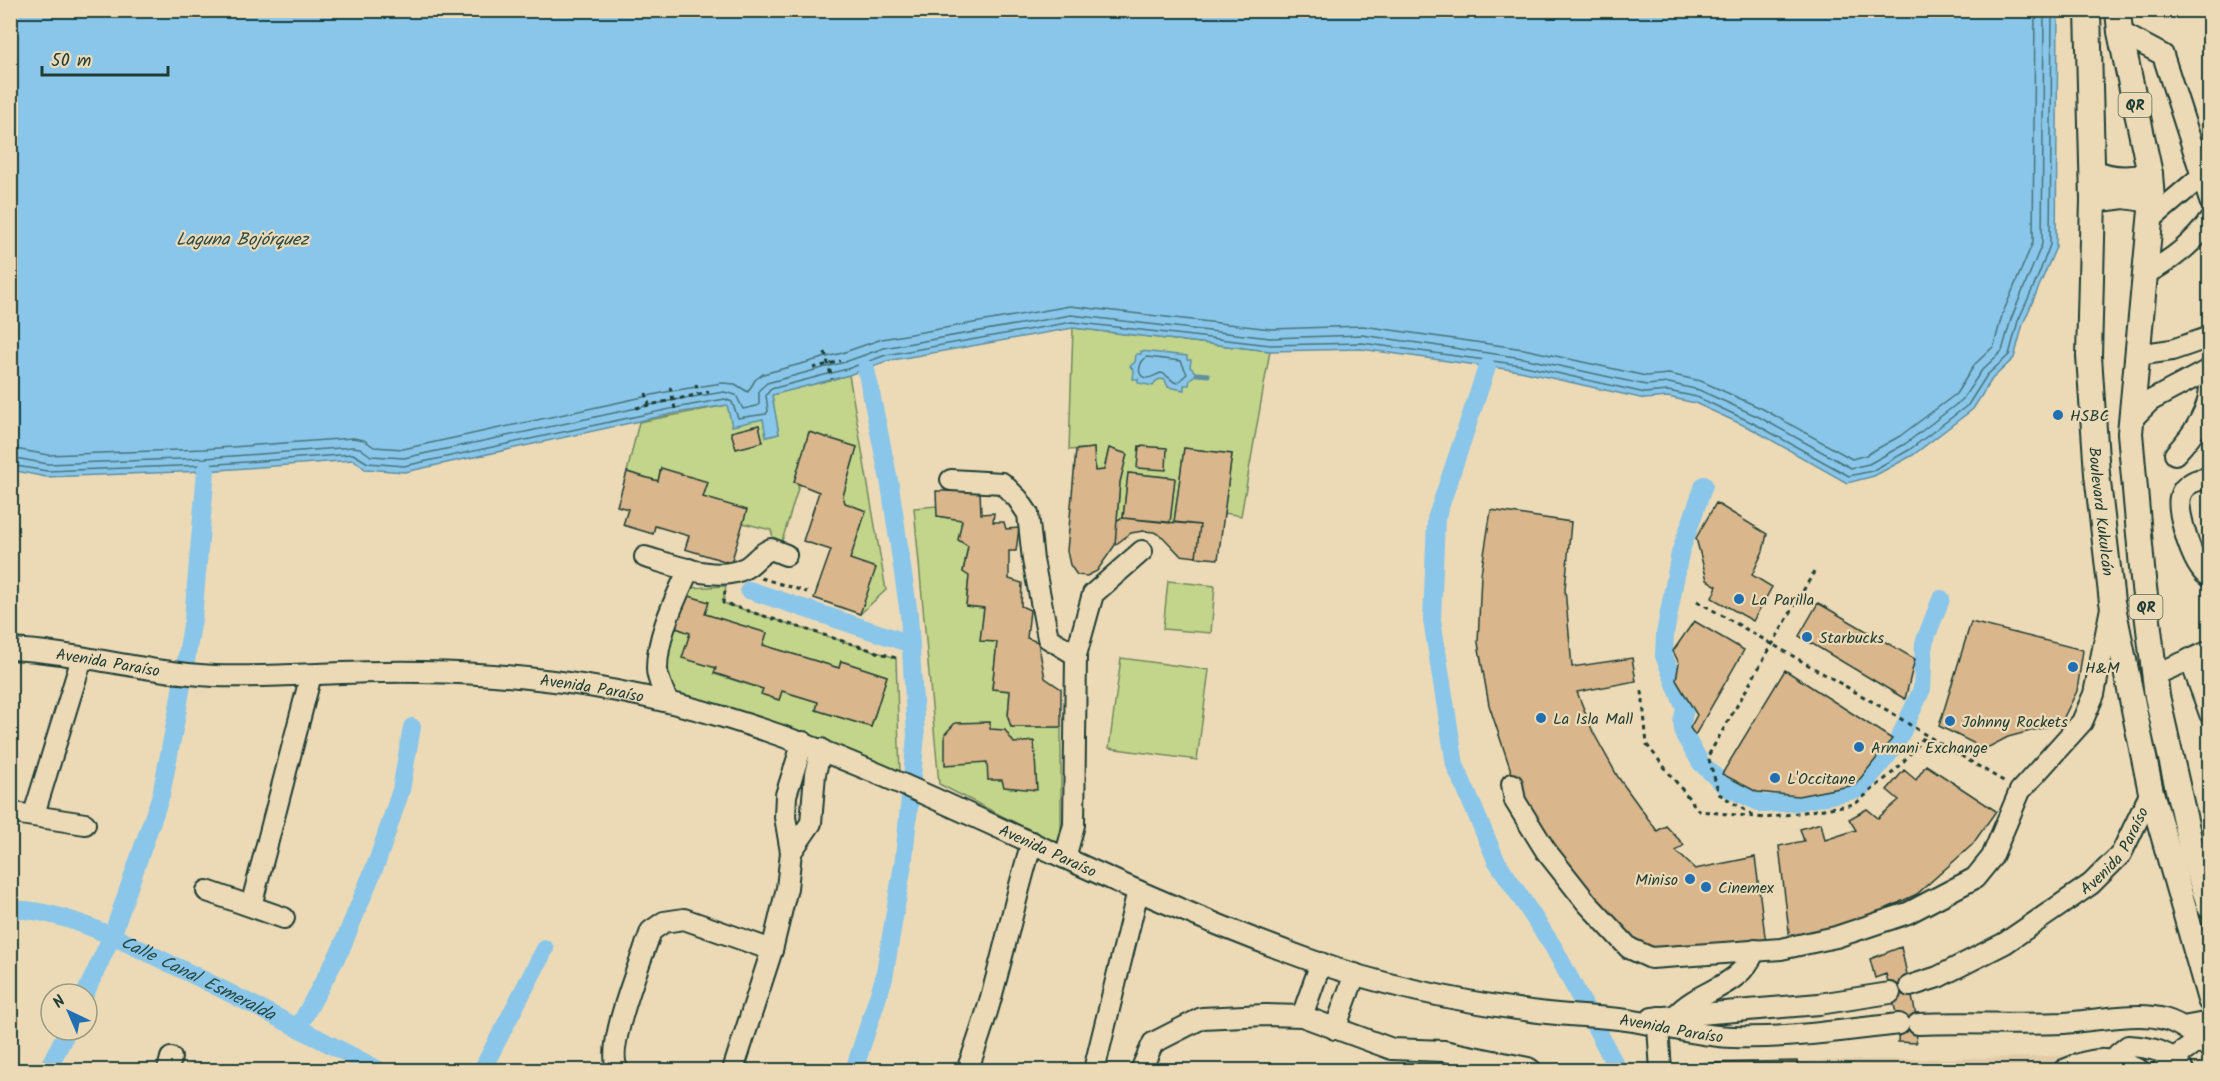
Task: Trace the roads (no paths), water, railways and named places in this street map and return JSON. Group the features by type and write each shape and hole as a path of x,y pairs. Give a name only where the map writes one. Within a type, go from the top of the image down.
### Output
{"main road":[{"name":"Boulevard Kukulcán","path":"2088,10 2093,172 2089,356 2097,474 2112,602 2151,792 2210,1000"},
{"name":"Boulevard Kukulcán","path":"2119,21 2150,174 2151,210 2130,433 2139,536 2157,696 2193,856 2209,905"},
{"path":"2093,172 2122,179 2150,174"},
{"path":"2093,200 2124,196 2151,210"}],"street":[{"path":"2119,21 2163,55 2206,173 2210,201"},
{"path":"2151,210 2206,173"},
{"path":"2145,274 2165,264 2179,253 2210,220"},
{"path":"2131,420 2150,401 2210,369 2205,339 2172,350 2137,355"},
{"path":"2175,454 2197,425 2209,398 2210,387"},
{"path":"2210,479 2194,482 2184,488 2180,494 2179,503 2193,555 2200,571 2210,577"},
{"path":"951,480 1002,483 1018,499 1028,514 1033,560 1048,638 1076,655"},
{"path":"645,557 689,569 726,575 746,568 760,553 771,549 786,555"},
{"path":"1065,858 1074,825 1076,655 1092,594 1143,551"},
{"path":"667,701 657,672 660,644 689,569"},
{"path":"1512,784 1515,801 1546,851 1587,903 1629,948 1651,958 1781,949 1836,937 1908,913 1975,878 1992,857 2020,791 2082,722 2094,694 2112,602"},
{"name":"Avenida Paraíso","path":"10,649 207,676 416,671 556,680 667,701 727,717 821,749 933,796 1138,891 1321,963 1356,974 1476,1003 1625,1020 1664,1020 1819,1004 1890,993"},
{"path":"2154,675 2210,651"},
{"path":"34,814 82,658"},
{"path":"2190,660 2210,714"},
{"path":"250,906 311,675"},
{"path":"733,1071 772,950 787,888 791,852 784,817 786,795 802,742"},
{"path":"791,852 811,823 815,774 821,749"},
{"name":"Avenida Paraíso","path":"1910,986 1938,976 2004,943 2091,884 2121,854 2151,792"},
{"path":"14,813 34,814 85,824"},
{"path":"967,1071 982,1030 1015,896 1032,842"},
{"path":"207,891 284,918"},
{"path":"1094,1071 1138,891"},
{"path":"618,1071 615,1065 617,1033 651,931 664,922 684,919 772,950"},
{"path":"1661,1071 1664,1020 1693,1000 1736,978 1750,962 1755,950"},
{"path":"1302,1016 1321,963"},
{"path":"1335,1029 1356,974"},
{"path":"1819,1004 1820,1032"},
{"path":"1141,1071 1153,1043 1202,1018 1302,1016 1392,1049 1444,1051 1528,1068 1530,1071"},
{"name":"Avenida Paraíso","path":"1664,1020 1730,1037 1780,1036 1908,1024 2063,1023 2139,1017 2163,1018 2207,1037"},
{"path":"2113,1066 2118,1054 2128,1046 2160,1050 2173,1067 2207,1037"},
{"path":"2064,1071 2080,1063 2097,1059 2113,1066 2127,1065 2139,1071"}],"water":[{"name":"Laguna Bojórquez","path":"10,11 2058,11 2056,247 2023,324 2014,358 1992,379 1973,409 1913,455 1874,476 1847,483 1752,429 1695,403 1668,397 1645,399 1520,371 1361,349 1270,351 1073,328 887,361 849,375 772,395 779,434 766,437 763,419 732,426 727,405 676,413 405,472 365,469 354,460 206,471 46,477 11,470"},
{"path":"1141,351 1187,356 1187,360 1191,360 1190,367 1197,374 1190,379 1189,385 1184,385 1184,390 1168,387 1165,380 1160,379 1153,386 1138,383 1138,379 1133,379 1134,371 1130,366 1135,362 1136,354 1141,354"}],"waterway":[{"path":"1487,367 1436,519 1432,620 1455,765 1496,860 1554,948 1618,1070"},
{"path":"854,1070 884,978 904,858 916,736 909,614 890,485 866,369"},
{"path":"1197,374 1208,375"},
{"path":"91,982 112,936 161,795 193,619 206,471"},
{"path":"1704,485 1680,553 1665,634 1664,656 1685,709 1682,722 1684,735 1701,763 1726,787 1763,804 1797,802 1860,789 1896,745 1922,689 1924,643 1941,599"},
{"path":"749,590 911,644"},
{"path":"298,1028 341,949 378,859 401,790 412,727"},
{"name":"Calle Canal Esmeralda","path":"10,909 53,915 117,938 379,1070"},
{"path":"482,1070 545,949"},
{"path":"47,1070 62,1042"}],"place":[{"name":"HSBC","path":"2058,415"},
{"name":"La Parilla","path":"1739,599"},
{"name":"Starbucks","path":"1807,637"},
{"name":"H&M","path":"2073,667"},
{"name":"La Isla Mall","path":"1541,718"},
{"name":"Johnny Rockets","path":"1950,721"},
{"name":"Armani Exchange","path":"1859,747"},
{"name":"L'Occitane","path":"1775,778"},
{"name":"Miniso","path":"1690,879"},
{"name":"Cinemex","path":"1706,887"}]}
